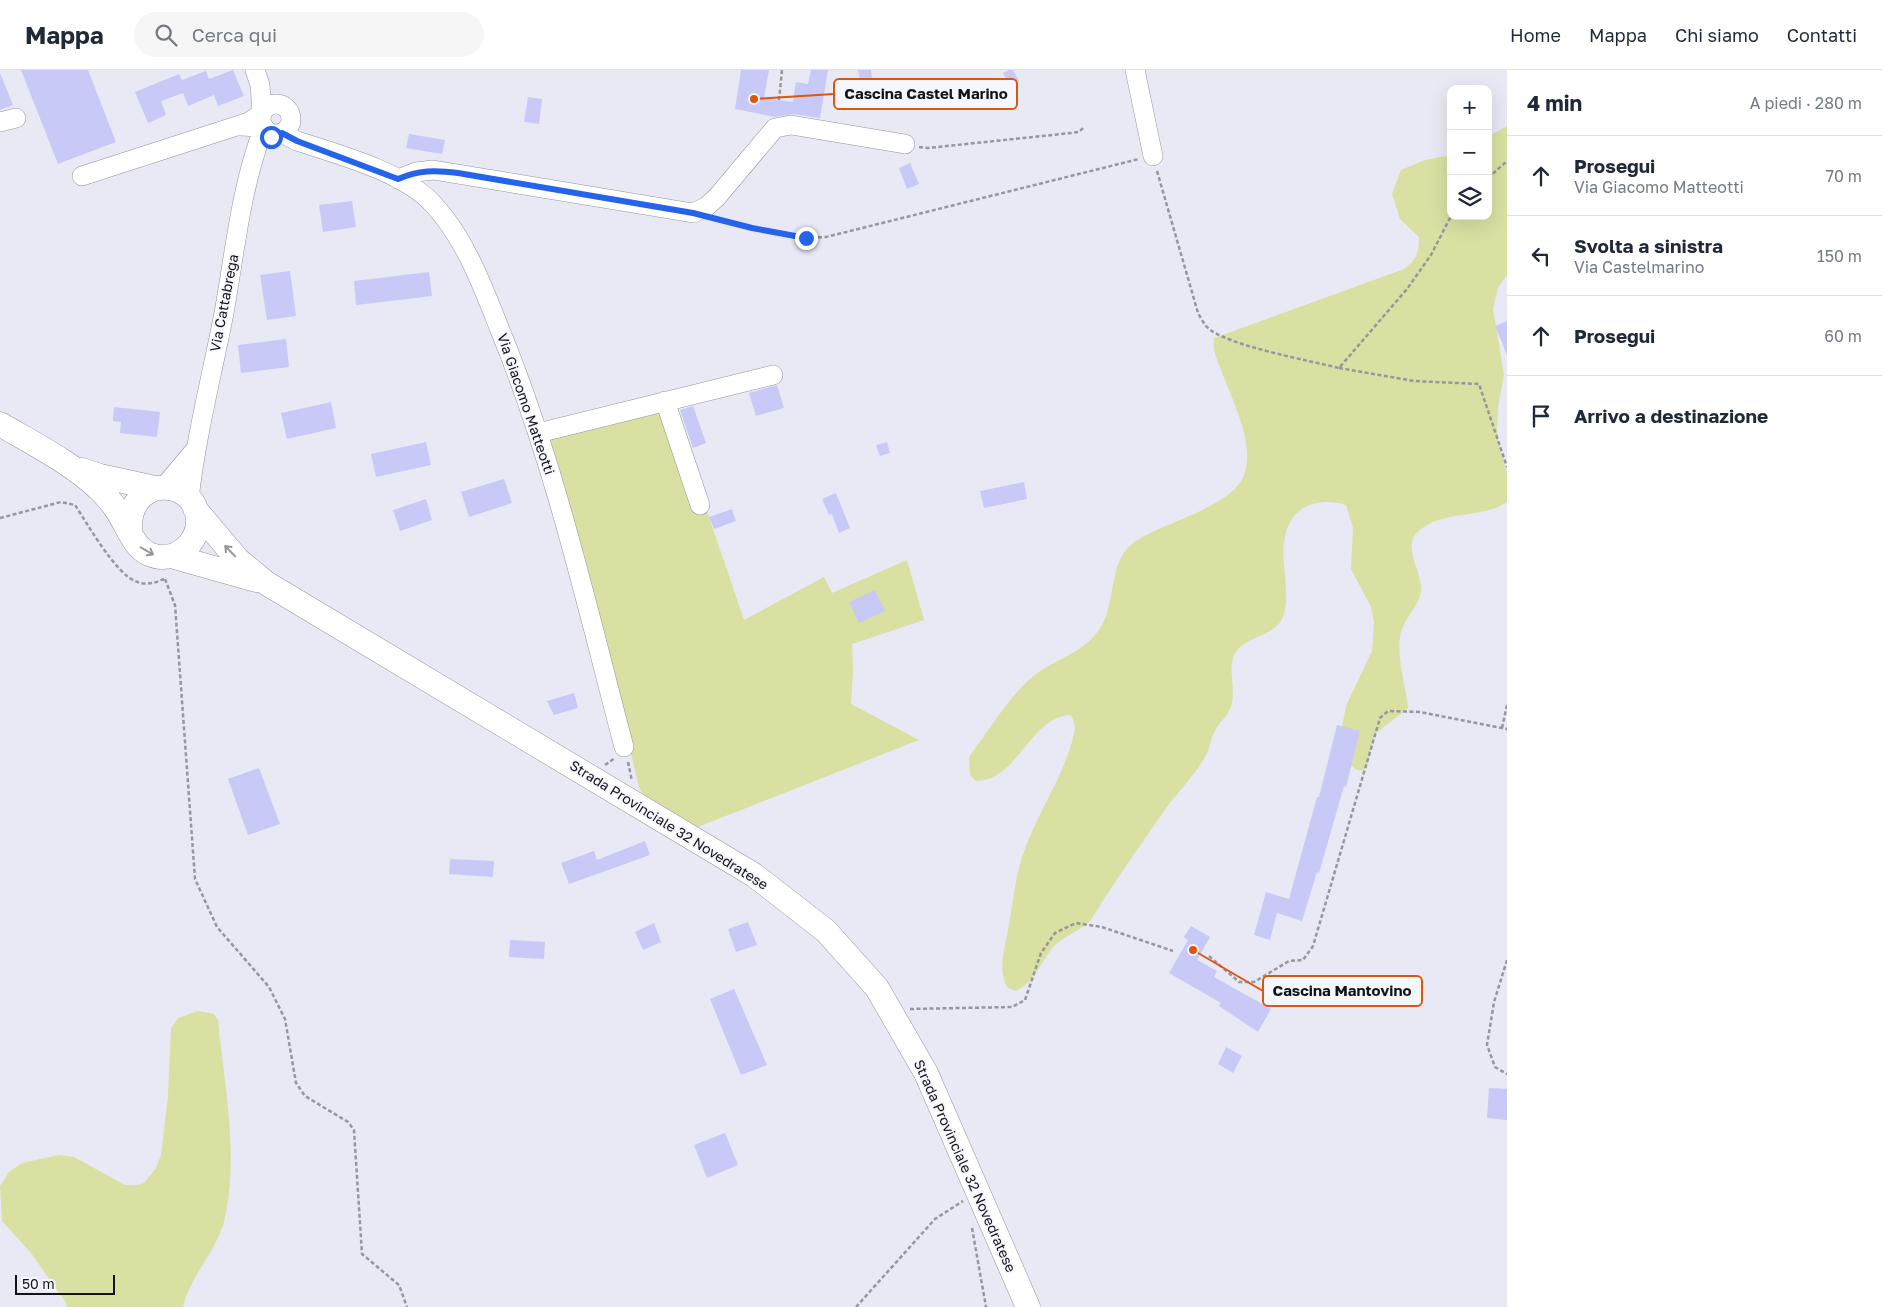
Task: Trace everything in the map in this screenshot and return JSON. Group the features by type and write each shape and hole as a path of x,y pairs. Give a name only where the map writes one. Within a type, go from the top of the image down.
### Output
{"main road":[{"path":"0,424 69,465 108,498 141,549 166,564 188,546 194,538 198,524 192,504 180,492 100,476 69,465"},
{"path":"130,532 129,518 134,504 144,494 159,488"},
{"name":"Strada Provinciale 32 Novedratese","path":"192,504 238,560 266,583 754,875 826,931 877,988 926,1073 1028,1307"},
{"name":"Strada Provinciale 32 Novedratese","path":"166,564 266,583"}],"street":[{"path":"1134,70 1153,156"},
{"name":"Via Giacomo Matteotti","path":"257,78 275,122 298,133 313,146 398,179 432,203 453,231 469,259 508,348 538,433 582,586 624,747"},
{"path":"82,176 240,126 275,122"},
{"name":"Via Cattabrega","path":"192,504 194,451 224,313 242,208 256,156 275,122"},
{"path":"398,179 416,172 433,170 693,213 706,207 717,197 775,128 791,125 905,144"},
{"path":"538,433 773,375"},
{"path":"665,401 700,505"},
{"name":"Via Cattabrega","path":"159,488 194,451"}],"path":[{"path":"779,100 782,70"},
{"path":"905,144 938,147 1071,134 1079,132 1084,126"},
{"path":"693,213 761,230 806,238 826,237 1153,156 1186,275 1198,313 1206,327 1217,334 1268,352 1339,368 1414,381 1478,384 1507,467"},
{"path":"1491,175 1507,161"},
{"path":"1339,368 1407,289 1431,255 1449,220"},
{"path":"0,518 61,502 75,505 108,556 134,581 151,584 166,564"},
{"path":"166,564 175,605 195,879 217,927 269,987 285,1019 296,1083 305,1096 348,1122 354,1130 362,1254 399,1285 407,1307"},
{"path":"1502,728 1507,705"},
{"path":"1209,956 1239,982 1254,982 1289,961 1303,960 1313,946 1380,718 1388,711 1420,712 1507,729"},
{"path":"588,776 615,758 624,747"},
{"path":"624,747 631,778 633,803"},
{"path":"892,1015 916,1008 1012,1007 1025,1000 1041,953 1055,933 1076,923 1102,927 1173,951"},
{"path":"1507,960 1494,1002 1488,1045 1495,1067 1507,1074"},
{"path":"856,1307 935,1219 978,1193"},
{"path":"970,1219 986,1307"}],"green space":[{"path":"1507,126 1507,275 1498,288 1493,309 1504,375 1498,407 1497,436 1507,473 1507,502 1487,511 1441,519 1421,529 1415,535 1412,542 1412,550 1421,584 1421,592 1418,602 1402,629 1399,647 1408,708 1375,734 1367,766 1362,771 1355,769 1351,764 1341,732 1346,706 1372,651 1374,622 1371,607 1351,569 1353,528 1346,505 1324,502 1303,508 1292,519 1286,531 1283,557 1286,596 1282,619 1272,630 1242,645 1233,658 1232,704 1228,713 1214,732 1201,764 1166,808 1090,921 1054,946 1028,983 1015,991 1007,987 1002,966 1019,869 1031,835 1065,763 1075,726 1071,715 1057,718 1034,736 1003,771 990,778 976,781 970,775 969,757 1026,682 1042,670 1082,647 1095,635 1107,613 1115,575 1124,552 1133,543 1146,535 1216,503 1241,482 1246,468 1247,456 1244,431 1215,354 1214,338 1404,269 1416,255 1419,237 1400,219 1392,194 1401,170 1425,160 1447,156 1447,220 1492,220 1492,135"},
{"path":"671,406 744,620 824,577 832,593 907,560 924,620 852,644 851,704 919,740 690,830 647,800 639,787 605,646 549,446 551,439"},
{"path":"198,1011 214,1014 218,1020 229,1119 231,1169 229,1193 222,1230 192,1284 183,1307 67,1307 65,1301 31,1253 2,1221 0,1186 9,1172 22,1163 59,1155 74,1157 125,1185 144,1183 156,1168 161,1155 168,1096 171,1028 178,1018"}],"building":[{"path":"21,70 88,70 116,142 58,164"},
{"path":"233,70 244,96 218,106 214,95 188,106 183,93 161,101 166,115 148,123 135,92 179,74 182,80 206,71 209,79"},
{"path":"741,70 769,70 764,98 793,102 796,82 808,84 811,70 828,70 820,118 793,114 775,117 735,109"},
{"path":"858,70 871,70 872,80 860,81"},
{"path":"1013,70 1019,81 1009,86 1003,73"},
{"path":"0,73 13,105 0,110"},
{"path":"528,97 542,99 539,124 524,122"},
{"path":"409,134 445,140 442,154 406,148"},
{"path":"910,163 919,184 907,189 899,168"},
{"path":"352,201 356,227 323,232 319,205"},
{"path":"290,271 296,316 267,320 260,275"},
{"path":"429,272 432,296 356,305 354,281"},
{"path":"1507,321 1507,355 1495,326"},
{"path":"286,339 289,367 241,373 238,345"},
{"path":"777,385 784,408 756,416 749,393"},
{"path":"331,402 336,428 287,439 281,413"},
{"path":"693,406 706,443 693,448 680,410"},
{"path":"114,407 160,412 157,437 120,433 121,422 113,421"},
{"path":"426,442 431,465 376,477 371,454"},
{"path":"887,442 890,453 880,456 876,445"},
{"path":"504,479 512,503 469,517 461,492"},
{"path":"1024,482 1027,499 984,508 980,491"},
{"path":"836,493 850,528 839,533 832,514 829,515 822,499"},
{"path":"426,499 432,520 400,531 393,510"},
{"path":"732,509 736,521 714,529 709,517"},
{"path":"875,590 885,611 859,623 849,602"},
{"path":"574,693 578,708 554,715 547,701"},
{"path":"1337,725 1360,731 1346,787 1344,786 1319,873 1317,872 1302,921 1277,913 1270,940 1254,935 1266,892 1289,899 1317,797 1319,797"},
{"path":"259,768 280,824 248,835 228,779"},
{"path":"645,841 650,855 569,884 561,863 594,851 597,860"},
{"path":"450,859 494,861 493,877 449,874"},
{"path":"748,922 757,945 736,952 728,929"},
{"path":"654,923 661,942 643,950 635,932"},
{"path":"1191,926 1210,937 1197,960 1217,971 1214,977 1271,1009 1258,1032 1219,1006 1221,1003 1169,973 1188,940 1184,937"},
{"path":"510,940 545,942 544,959 509,957"},
{"path":"734,989 767,1065 741,1075 710,999"},
{"path":"1226,1047 1242,1056 1233,1073 1218,1064"},
{"path":"1489,1088 1507,1089 1507,1120 1487,1118"},
{"path":"725,1133 738,1165 707,1178 694,1145"}],"place":[{"name":"Cascina Castel Marino","path":"754,99"},
{"name":"Cascina Mantovino","path":"1193,950"}],"route":[{"path":"271,137 282,133 297,141 392,175 398,179 416,172 433,170 458,173 693,213 752,228 806,238"}]}
